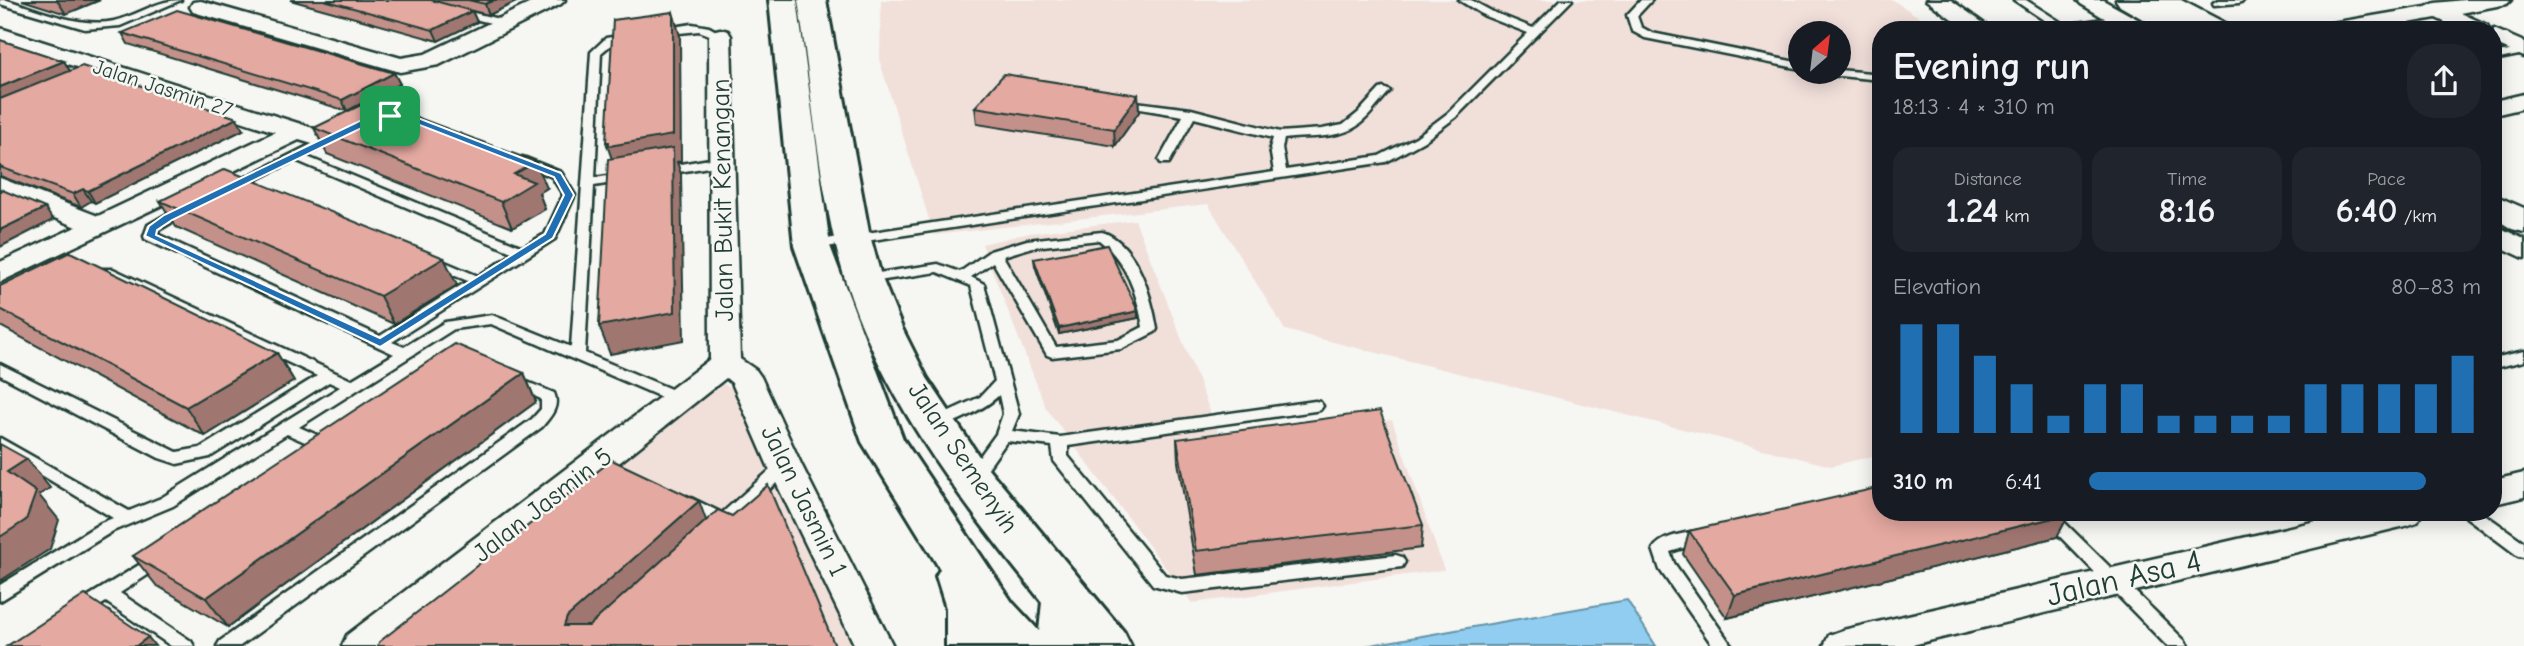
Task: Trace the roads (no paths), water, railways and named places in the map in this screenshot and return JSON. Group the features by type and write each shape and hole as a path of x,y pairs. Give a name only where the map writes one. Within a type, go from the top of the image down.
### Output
{"main road":[{"name":"Jalan Semenyih","path":"783,0 812,246 883,442 995,616 1022,646"},
{"name":"Jalan Semenyih","path":"812,0 852,240 864,279 891,345 934,425 972,480 1106,646"},
{"path":"949,545 970,608 971,646"},
{"path":"1063,646 1066,596"}],"street":[{"path":"201,7 400,65 430,60 554,0"},
{"path":"1937,0 1968,21"},
{"path":"2088,0 2149,21"},
{"path":"2161,0 2217,17"},
{"path":"2415,0 2460,21"},
{"path":"2379,21 2500,0"},
{"name":"Jalan Jasmin 27","path":"0,35 296,144 326,141"},
{"name":"Jalan Bukit Kenangan","path":"720,36 725,363"},
{"path":"2502,40 2524,51"},
{"path":"2502,106 2524,102"},
{"path":"0,274 98,226 296,144"},
{"path":"0,186 98,226"},
{"path":"2502,190 2524,202"},
{"path":"2502,210 2524,222"},
{"path":"2502,238 2524,251"},
{"path":"2502,256 2524,251"},
{"name":"Jalan Jasmin 5","path":"361,646 608,463 725,363"},
{"name":"Jalan Jasmin 1","path":"725,363 745,377 785,466 874,646"},
{"path":"2502,490 2524,485"},
{"name":"Jalan Asa 4","path":"1843,646 2370,521"}],"lane":[{"path":"0,1 85,26 116,24 176,0"},
{"path":"1464,0 1489,14 1535,32"},
{"path":"812,246 1382,159 1420,138 1452,115 1567,0"},
{"path":"1647,0 1632,15 1636,29 1649,36 1788,63"},
{"path":"2019,0 2049,21"},
{"path":"2217,17 2239,0"},
{"path":"446,9 507,24"},
{"path":"2103,21 2130,16"},
{"path":"652,33 708,27 720,36"},
{"path":"578,354 596,51 610,40 638,36"},
{"path":"2502,55 2524,51"},
{"path":"1852,74 1872,76"},
{"path":"1105,101 1191,112 1244,124 1279,136 1301,132 1321,133 1348,126 1384,91"},
{"path":"1165,160 1191,112"},
{"path":"326,141 350,130"},
{"path":"1279,136 1276,148 1281,174"},
{"path":"404,353 150,236 153,228 168,217 210,197 247,185 296,144 524,252"},
{"path":"380,343 550,236 569,195 557,175 505,155"},
{"path":"655,172 722,161"},
{"path":"588,183 642,174"},
{"path":"961,278 995,254 1032,243 1102,236 1119,248 1146,298 1150,329 1121,344 1052,352 995,254"},
{"path":"416,255 479,281"},
{"path":"864,279 938,268 977,284 1011,414 1003,435 972,480"},
{"path":"96,270 111,272 351,386"},
{"path":"0,594 107,527 167,502 450,325 492,319 680,399"},
{"path":"2502,361 2524,356"},
{"path":"0,369 177,458 204,453 328,376"},
{"path":"226,646 537,423 548,410 549,397 504,378"},
{"path":"934,425 985,401 1002,382"},
{"path":"1003,435 1060,442 1315,406"},
{"path":"286,427 335,443 307,461"},
{"path":"1060,442 1060,457 1158,580 1182,586 1396,562"},
{"path":"0,443 127,518"},
{"path":"704,539 785,466"},
{"path":"675,496 724,521"},
{"path":"2053,521 2179,646"},
{"path":"2483,521 2524,551"},
{"path":"1718,533 1677,542 1661,549 1666,565 1723,646"},
{"path":"60,623 173,549"},
{"path":"106,593 186,646"}],"water":[{"path":"1627,600 1656,646 1365,646"}]}
